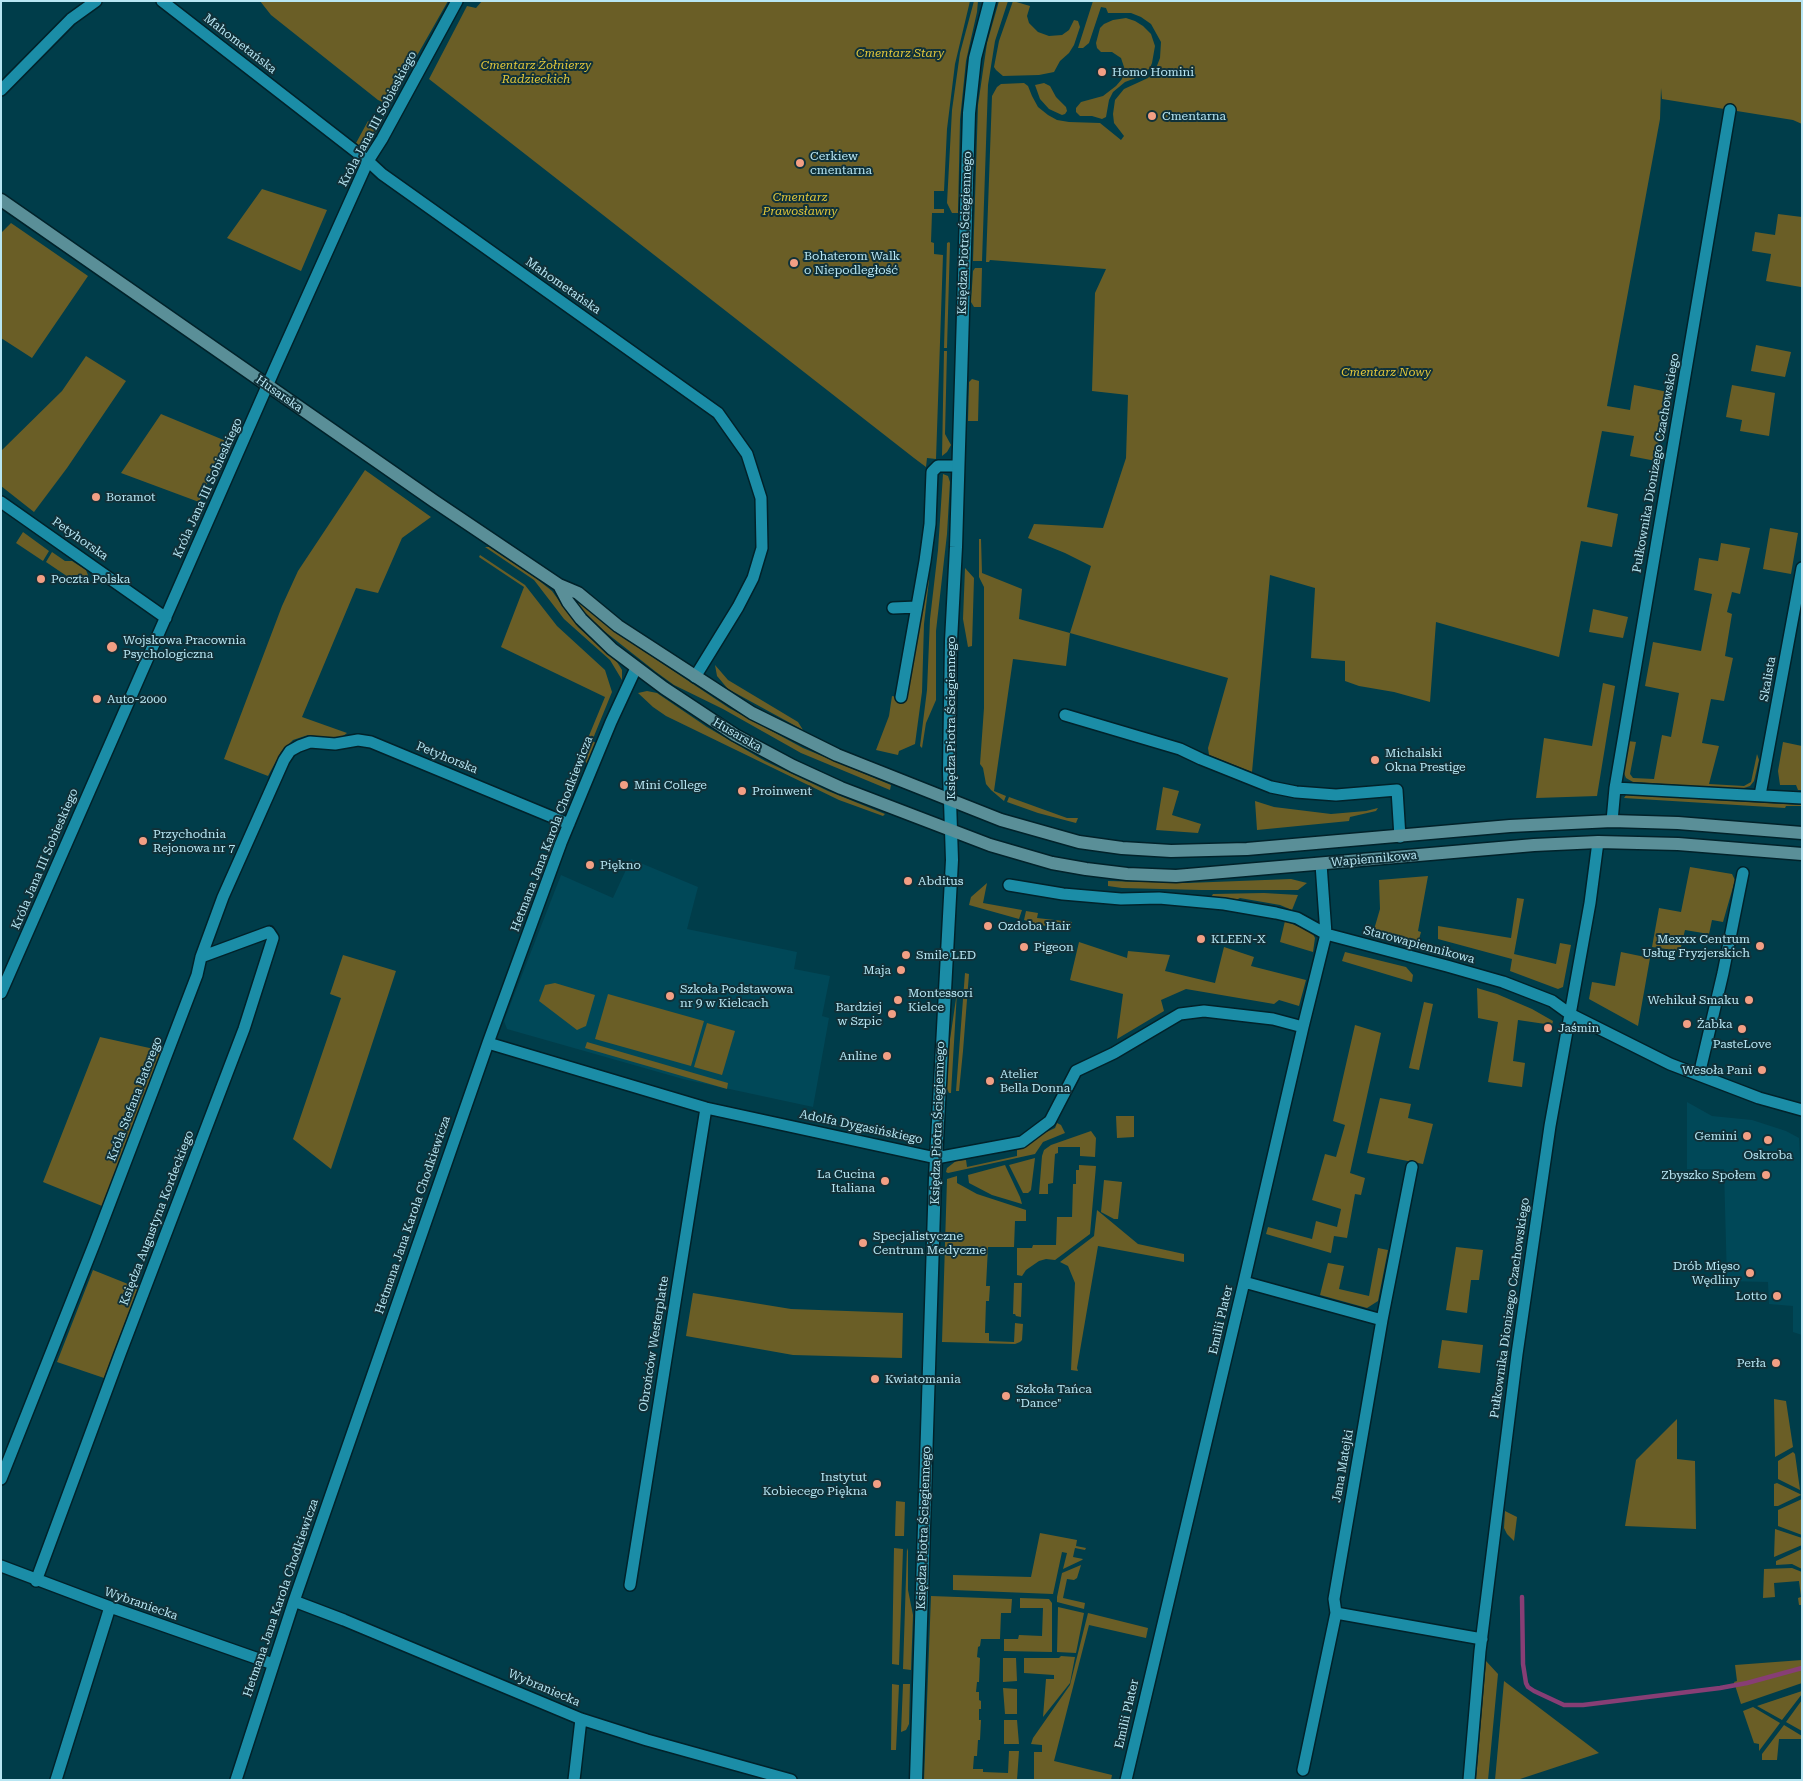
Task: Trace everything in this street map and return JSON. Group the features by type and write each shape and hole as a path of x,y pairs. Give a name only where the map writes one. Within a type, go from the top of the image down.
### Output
{"main road":[{"name":"Husarska","path":"1,200 267,386 559,585 578,594 618,626 694,677 752,713 799,738 950,800"},
{"name":"Husarska","path":"559,585 568,602 581,619 612,649 688,705 735,735 792,766 841,788 952,830"},
{"name":"Wapiennikowa","path":"950,800 1001,820 1064,838 1100,845 1145,850 1193,852 1510,826 1612,821 1686,824 1802,833"},
{"name":"Wapiennikowa","path":"952,830 990,846 1032,858 1086,869 1127,874 1176,876 1534,845 1598,842 1678,844 1802,854"}],"street":[{"path":"1,90 71,19 96,1"},
{"name":"Mahometańska","path":"162,1 368,161 382,174 718,413 747,454 761,498 762,548 753,578 738,607 694,677"},
{"name":"Króla Jana III Sobieskiego","path":"1,993 267,386 368,161 382,139 457,1"},
{"name":"Księdza Piotra Ściegiennego","path":"916,1780 936,1158 952,830 949,771 951,641 969,113 976,58 990,1"},
{"name":"Pułkownika Dionizego Czachowskiego","path":"1612,821 1615,788 1730,110"},
{"path":"901,697 930,524 932,472 938,466 958,466"},
{"name":"Petyhorska","path":"1,502 166,618"},
{"name":"Skalista","path":"1760,795 1802,568"},
{"path":"893,608 917,607"},
{"name":"Hetmana Jana Karola Chodkiewicza","path":"238,1779 294,1601 488,1043 569,824 611,722 636,668"},
{"name":"Wapiennikowa","path":"1065,715 1180,749 1201,760 1271,787 1296,792 1336,795 1397,790 1400,836"},
{"name":"Petyhorska","path":"310,742 335,744 358,740 371,742 569,824"},
{"name":"Króla Stefana Batorego","path":"1,1479 109,1206 197,975 201,957 223,897 284,760 290,751 310,742"},
{"path":"1615,788 1802,798"},
{"name":"Pułkownika Dionizego Czachowskiego","path":"1469,1780 1482,1639 1528,1276 1550,1126 1590,903 1598,842"},
{"name":"Emilii Plater","path":"1126,1780 1326,934 1321,864"},
{"path":"1699,1075 1744,873"},
{"name":"Starowapiennikowa","path":"1009,885 1063,894 1121,899 1159,898 1224,904 1296,918 1326,934 1503,982 1552,1001 1570,1014 1670,1064 1759,1098 1802,1110"},
{"name":"Księdza Augustyna Kordeckiego","path":"36,1581 244,1029 273,938 270,932 201,957"},
{"name":"Adolfa Dygasińskiego","path":"488,1043 706,1108 936,1158 1022,1142 1050,1121 1076,1071 1114,1053 1180,1014 1204,1011 1273,1019 1303,1027"},
{"name":"Obrońców Westerplatte","path":"630,1585 706,1108"},
{"name":"Jana Matejki","path":"1303,1770 1336,1613 1334,1600 1382,1320 1412,1167"},
{"path":"1244,1282 1382,1320"},
{"name":"Wybraniecka","path":"1,1566 36,1581 273,1664"},
{"name":"Wybraniecka","path":"294,1601 581,1718 647,1740 791,1780"},
{"path":"56,1780 110,1607"},
{"path":"1336,1613 1482,1639"},
{"path":"574,1780 581,1718"}],"shaded area":[{"name":"Szkoła Podstawowa nr 9 w Kielcach","path":"631,859 698,887 687,929 797,952 794,969 830,976 822,1016 829,1018 813,1107 683,1079 507,1029 504,1021 561,875 613,898"},
{"path":"1687,1102 1712,1116 1752,1120 1786,1131 1799,1138 1802,1191 1802,1335 1793,1332 1793,1306 1769,1304 1768,1282 1727,1281 1724,1169 1687,1169"}],"green space":[{"path":"260,1 448,1 389,105 378,100 271,15"},
{"name":"Cmentarz Prawosławny","path":"482,1 970,1 955,64 947,129 944,191 934,191 934,209 944,209 944,213 932,213 931,242 934,243 934,254 943,255 936,459 927,458 926,467 429,79 467,6 476,8"},
{"path":"974,1 978,1 977,12 966,61 960,120 958,213 952,213 947,203 952,110 960,53"},
{"path":"999,1 1008,1 995,41 988,85 982,261 973,261 978,105 987,43"},
{"path":"1013,1 1030,6 1027,16 1029,23 1038,32 1049,36 1062,35 1069,30 1074,20 1078,21 1080,27 1074,45 1069,53 1060,61 1054,72 1039,75 1003,76 994,67 999,41"},
{"name":"Cmentarz Nowy","path":"1093,1 1802,1 1802,124 1793,120 1662,99 1661,88 1660,119 1607,406 1630,410 1634,385 1668,392 1664,417 1656,461 1630,456 1634,436 1602,431 1587,507 1618,514 1612,547 1581,541 1559,657 1436,622 1430,702 1394,692 1359,686 1345,681 1345,661 1311,658 1315,588 1270,575 1252,772 1209,755 1208,748 1228,678 1070,633 1091,566 1028,538 1034,524 1103,528 1126,458 1128,395 1092,391 1095,293 1106,269 990,260 986,262 992,96 1001,84 1024,83 1028,86 1038,107 1048,115 1057,120 1069,122 1100,123 1121,140 1124,136 1114,123 1115,100 1124,89 1148,78 1155,71 1160,58 1161,42 1151,24 1141,17 1131,13 1108,13 1106,8 1101,7 1089,43 1083,48 1078,48"},
{"path":"1126,18 1143,26 1151,34 1155,46 1150,68 1141,76 1125,82 1113,92 1109,100 1106,117 1102,119 1092,116 1080,116 1076,112 1076,108 1081,102 1103,96 1122,79 1125,70 1121,58 1112,52 1101,52 1097,48 1096,43 1100,28 1104,24"},
{"path":"1044,83 1050,86 1056,97 1066,107 1067,111 1065,114 1062,115 1049,109 1040,99 1035,85"},
{"path":"368,121 379,127 370,144 366,147 361,147 356,143"},
{"path":"262,189 327,210 301,271 227,238"},
{"path":"1778,214 1802,217 1801,287 1766,281 1771,254 1752,251 1755,232 1775,235"},
{"path":"11,223 88,276 32,358 1,338 1,233"},
{"path":"949,242 947,348 944,348 947,243"},
{"path":"975,268 982,268 981,307 974,307 971,302 973,271"},
{"path":"1756,345 1791,352 1785,377 1751,371"},
{"path":"944,351 947,351 945,434 951,445 942,456"},
{"path":"86,356 126,381 67,468 34,512 1,486 1,451 62,391"},
{"path":"972,379 979,381 978,421 968,421 969,382"},
{"path":"1732,385 1775,393 1769,436 1740,431 1742,420 1726,417"},
{"path":"161,414 226,441 199,502 121,473"},
{"path":"365,470 431,517 402,538 378,593 356,588 302,717 347,733 339,739 308,735 293,740 281,752 268,776 224,759 282,606 298,571"},
{"path":"943,474 948,476 950,482 947,534 936,631 936,700 926,723 922,748 920,746 927,690 930,619 938,550"},
{"path":"1770,528 1798,533 1791,574 1763,569"},
{"path":"23,532 49,551 43,561 16,543"},
{"path":"979,539 981,539 982,573 1022,589 1019,619 1070,633 1066,666 1013,659 994,791 1006,796 1004,801 986,784 983,768 980,764 984,708 984,587 979,577"},
{"path":"1721,543 1750,548 1740,594 1732,592 1727,612 1732,614 1725,656 1733,658 1724,701 1711,699 1702,743 1719,746 1709,784 1744,786 1751,782 1757,754 1759,760 1754,781 1750,786 1741,789 1633,782 1626,778 1623,771 1628,741 1636,742 1630,774 1633,778 1654,779 1662,735 1671,737 1679,693 1645,686 1653,642 1701,651 1712,594 1694,590 1699,558 1718,561"},
{"path":"485,547 489,547 552,591 578,627 617,662 622,670 622,680 610,660 564,619 534,580"},
{"path":"52,552 65,561 72,561 86,570 91,583 77,583 46,562"},
{"path":"480,555 525,585 557,626 605,670 612,692 592,741 596,743 587,764 581,755 605,697 501,647 524,587 479,557"},
{"path":"965,568 974,578 972,646 968,647 963,619"},
{"path":"928,580 924,624 922,692 915,744 899,751 898,755 876,750 889,716 892,696 906,699"},
{"path":"575,597 621,636 729,708 803,748 891,785 890,790 801,753 723,709 674,685 604,631 575,604 573,600"},
{"path":"1593,609 1628,617 1623,638 1589,632"},
{"path":"715,665 728,680 798,722 803,730 728,689 717,676"},
{"path":"1603,683 1615,686 1597,796 1536,798 1544,738 1592,746"},
{"path":"647,691 657,693 707,727 765,761 828,791 885,814 883,816 839,800 666,716 638,693"},
{"path":"1783,742 1802,746 1802,790 1798,790 1796,785 1780,785 1778,771"},
{"path":"1163,787 1179,791 1172,815 1201,824 1198,833 1156,830"},
{"path":"1626,795 1802,806 1786,806 1785,808 1624,798"},
{"path":"1009,797 1067,818 1078,818 1076,823 1038,813 1007,802"},
{"path":"1255,801 1274,807 1331,814 1378,808 1376,811 1350,817 1349,821 1257,830"},
{"path":"1690,867 1732,874 1735,880 1723,922 1712,920 1709,934 1685,930 1680,951 1652,947 1659,908 1681,912"},
{"path":"1428,876 1418,931 1421,932 1418,943 1373,933 1380,909 1379,880"},
{"path":"1291,879 1307,883 1298,890 1201,890 1108,886 1108,881 1187,883"},
{"path":"987,883 983,903 1022,910 1019,919 969,905 971,897"},
{"path":"1264,893 1298,895 1292,910 1280,905 1240,898 1236,900 1211,897 1213,894"},
{"path":"1517,898 1524,899 1514,954 1556,964 1560,943 1571,945 1563,987 1558,989 1510,971 1512,959 1438,939 1438,926 1511,938"},
{"path":"1026,911 1038,913 1037,918 1072,922 1071,928 1067,932 1024,920"},
{"path":"1285,921 1312,932 1315,938 1313,952 1280,942"},
{"path":"1079,942 1127,958 1128,951 1170,955 1165,971 1215,983 1224,947 1254,957 1251,966 1306,980 1299,1006 1279,1000 1274,1004 1186,989 1161,1000 1164,1011 1117,1039 1123,994 1070,980"},
{"path":"1345,952 1406,967 1413,975 1412,982 1342,961"},
{"path":"1621,952 1650,958 1638,1026 1589,999 1592,982 1615,986"},
{"path":"343,955 396,971 331,1169 293,1139 341,998 330,994"},
{"path":"965,973 969,974 959,1091 956,1091"},
{"path":"555,983 595,995 586,1026 577,1030 539,1001 545,985"},
{"path":"1477,988 1497,994 1532,1009 1553,1021 1552,1025 1518,1020 1513,1061 1525,1063 1522,1087 1488,1082 1498,1022 1478,1018"},
{"path":"957,992 951,1093 949,1093 947,1089 948,1053"},
{"path":"608,994 704,1021 691,1066 595,1039"},
{"path":"1424,1002 1433,1004 1419,1070 1409,1068"},
{"path":"707,1023 735,1031 722,1075 694,1067"},
{"path":"1355,1025 1381,1033 1350,1173 1365,1178 1361,1195 1355,1194 1347,1238 1334,1236 1331,1253 1266,1234 1268,1227 1312,1239 1316,1221 1337,1227 1341,1209 1312,1200 1325,1154 1336,1157 1345,1125 1333,1121"},
{"path":"100,1037 163,1051 102,1206 43,1182"},
{"path":"587,1042 728,1083 727,1089 585,1048"},
{"path":"1380,1098 1411,1104 1408,1118 1433,1124 1423,1164 1367,1153"},
{"path":"1116,1116 1134,1116 1134,1137 1117,1138"},
{"path":"1057,1123 1061,1125 1065,1133 1043,1142 1035,1154 946,1172 947,1168 956,1161 966,1160 967,1167 1017,1156 1017,1146 1055,1128"},
{"path":"1091,1131 1096,1138 1095,1157 1080,1156 1080,1147 1058,1147 1058,1153 1055,1154 1053,1183 1048,1184 1048,1194 1039,1194 1044,1150 1051,1145"},
{"path":"1035,1158 1031,1190 1028,1193 1023,1193 1009,1165"},
{"path":"1005,1165 1022,1204 992,1195 969,1183 968,1175"},
{"path":"1079,1165 1096,1166 1090,1234 1055,1260 1046,1259 1039,1261 1026,1270 1022,1276 1017,1275 1017,1248 1032,1248 1033,1245 1056,1245 1057,1217 1072,1217 1073,1184 1076,1184 1076,1170 1079,1170"},
{"path":"957,1176 957,1183 977,1194 1026,1210 1026,1221 1015,1221 1014,1247 988,1247 986,1286 990,1286 989,1301 986,1301 985,1333 989,1333 989,1341 1014,1342 1015,1323 1023,1324 1022,1340 1015,1344 942,1342 947,1179"},
{"path":"1104,1180 1122,1182 1118,1219 1114,1219 1101,1212"},
{"path":"1097,1210 1138,1244 1184,1254 1184,1262 1098,1246 1078,1371 1071,1370 1075,1283 1068,1266 1060,1262 1094,1236"},
{"path":"1456,1247 1483,1250 1479,1280 1471,1280 1467,1313 1446,1310"},
{"path":"1378,1248 1388,1250 1378,1301 1367,1308 1320,1295 1328,1263 1344,1266 1339,1289 1369,1296"},
{"path":"93,1270 138,1288 104,1378 57,1362"},
{"path":"1014,1283 1022,1283 1021,1317 1013,1314"},
{"path":"693,1293 791,1309 903,1313 902,1358 793,1355 686,1336"},
{"path":"1442,1340 1483,1345 1480,1373 1438,1368"},
{"path":"1774,1399 1786,1401 1793,1447 1775,1457"},
{"path":"1677,1419 1677,1459 1695,1461 1696,1529 1625,1526 1636,1460"},
{"path":"1793,1452 1795,1454 1800,1490 1778,1479 1778,1461"},
{"path":"1777,1483 1801,1495 1778,1506 1774,1506 1774,1484"},
{"path":"1802,1499 1802,1535 1778,1526 1778,1510"},
{"path":"896,1501 905,1502 904,1536 895,1536"},
{"path":"1505,1511 1517,1517 1514,1541 1504,1528"},
{"path":"1775,1529 1802,1538 1802,1545 1774,1557"},
{"path":"1040,1533 1077,1540 1076,1546 1086,1548 1085,1550 1075,1548 1073,1557 1083,1559 1063,1569 1067,1553 1062,1552 1053,1594 953,1590 953,1575 1031,1577"},
{"path":"894,1548 903,1549 899,1665 892,1664"},
{"path":"907,1548 908,1590 913,1615 911,1670 903,1669"},
{"path":"1802,1549 1802,1569 1792,1564 1776,1565 1776,1561"},
{"path":"1081,1565 1077,1578 1074,1580 1067,1579 1063,1598 1085,1603 1084,1609 1057,1602 1062,1573"},
{"path":"1792,1568 1802,1572 1802,1605 1799,1605 1798,1598 1801,1597 1799,1581 1774,1583 1775,1597 1763,1598 1764,1569"},
{"path":"931,1596 1012,1599 1011,1613 1001,1613 1000,1639 981,1639 980,1646 978,1647 977,1657 980,1658 979,1682 977,1682 976,1692 979,1692 979,1700 981,1701 979,1720 981,1720 980,1740 978,1740 977,1756 974,1756 973,1769 983,1769 983,1772 1008,1773 1009,1751 1019,1751 1017,1780 924,1780"},
{"path":"1020,1598 1049,1599 1052,1603 1052,1652 1004,1651 1004,1639 1018,1639 1019,1635 1042,1636 1043,1608 1020,1608"},
{"path":"1058,1607 1084,1613 1076,1653 1057,1652"},
{"path":"1088,1613 1148,1628 1146,1638 1089,1625 1054,1761 1112,1775 1111,1780 1034,1780 1034,1752 1042,1752 1042,1745 1031,1744 1033,1738 1070,1685"},
{"path":"1061,1656 1075,1657 1070,1683 1043,1717 1046,1679 1054,1679 1054,1675 1024,1673 1024,1658 1059,1658"},
{"path":"1003,1658 1016,1658 1017,1681 1003,1682"},
{"path":"1802,1660 1802,1683 1741,1704 1734,1682 1737,1681 1735,1665"},
{"path":"1486,1661 1498,1674 1488,1780 1476,1780"},
{"path":"1504,1681 1599,1753 1517,1780 1495,1780"},
{"path":"892,1684 899,1685 896,1750 891,1750"},
{"path":"903,1684 910,1684 909,1724 906,1730 901,1732"},
{"path":"1003,1688 1017,1689 1017,1714 1005,1714"},
{"path":"1802,1691 1802,1694 1782,1720 1757,1706"},
{"path":"1802,1700 1802,1731 1786,1722"},
{"path":"1753,1707 1780,1723 1759,1751 1759,1744 1754,1743 1743,1711"},
{"path":"1004,1720 1017,1720 1019,1744 1004,1744"},
{"path":"1784,1725 1802,1736 1802,1739 1779,1739 1777,1760 1762,1760 1762,1754"}],"waterway":[{"path":"1522,1597 1523,1664 1526,1683 1534,1691 1564,1705 1583,1705 1720,1688 1747,1683 1802,1668"}],"place":[{"name":"Homo Homini","path":"1102,72"},
{"name":"Cmentarna","path":"1152,116"},
{"name":"Cerkiew cmentarna","path":"800,163"},
{"name":"Bohaterom Walk o Niepodległość","path":"794,263"},
{"name":"Boramot","path":"96,497"},
{"name":"Poczta Polska","path":"41,579"},
{"name":"Wojskowa Pracownia Psychologiczna","path":"112,647"},
{"name":"Auto-2000","path":"97,699"},
{"name":"Michalski Okna Prestige","path":"1375,760"},
{"name":"Mini College","path":"624,785"},
{"name":"Proinwent","path":"742,791"},
{"name":"Przychodnia Rejonowa nr 7","path":"143,841"},
{"name":"Piękno","path":"590,865"},
{"name":"Abditus","path":"908,881"},
{"name":"Ozdoba Hair","path":"988,926"},
{"name":"KLEEN-X","path":"1201,939"},
{"name":"Mexxx Centrum Usług Fryzjerskich","path":"1760,946"},
{"name":"Pigeon","path":"1024,947"},
{"name":"Smile LED","path":"906,955"},
{"name":"Maja","path":"901,970"},
{"name":"Szkoła Podstawowa nr 9 w Kielcach","path":"670,996"},
{"name":"Montessori Kielce","path":"898,1000"},
{"name":"Wehikuł Smaku","path":"1749,1000"},
{"name":"Bardziej w Szpic","path":"892,1014"},
{"name":"Żabka","path":"1687,1024"},
{"name":"Jaśmin","path":"1548,1028"},
{"name":"PasteLove","path":"1742,1029"},
{"name":"Anline","path":"887,1056"},
{"name":"Wesoła Pani","path":"1762,1070"},
{"name":"Atelier Bella Donna","path":"990,1081"},
{"name":"Gemini","path":"1747,1136"},
{"name":"Oskroba","path":"1768,1140"},
{"name":"Zbyszko Społem","path":"1766,1175"},
{"name":"La Cucina Italiana","path":"885,1181"},
{"name":"Specjalistyczne Centrum Medyczne","path":"863,1243"},
{"name":"Drób Mięso Wędliny","path":"1750,1273"},
{"name":"Lotto","path":"1777,1296"},
{"name":"Perła","path":"1776,1363"},
{"name":"Kwiatomania","path":"875,1379"},
{"name":"Szkoła Tańca \"Dance\"","path":"1006,1396"},
{"name":"Instytut Kobiecego Piękna","path":"877,1484"}],"park label":[{"name":"Cmentarz Stary","path":"900,53"},
{"name":"Cmentarz Żołnierzy Radzieckich","path":"536,72"}]}
